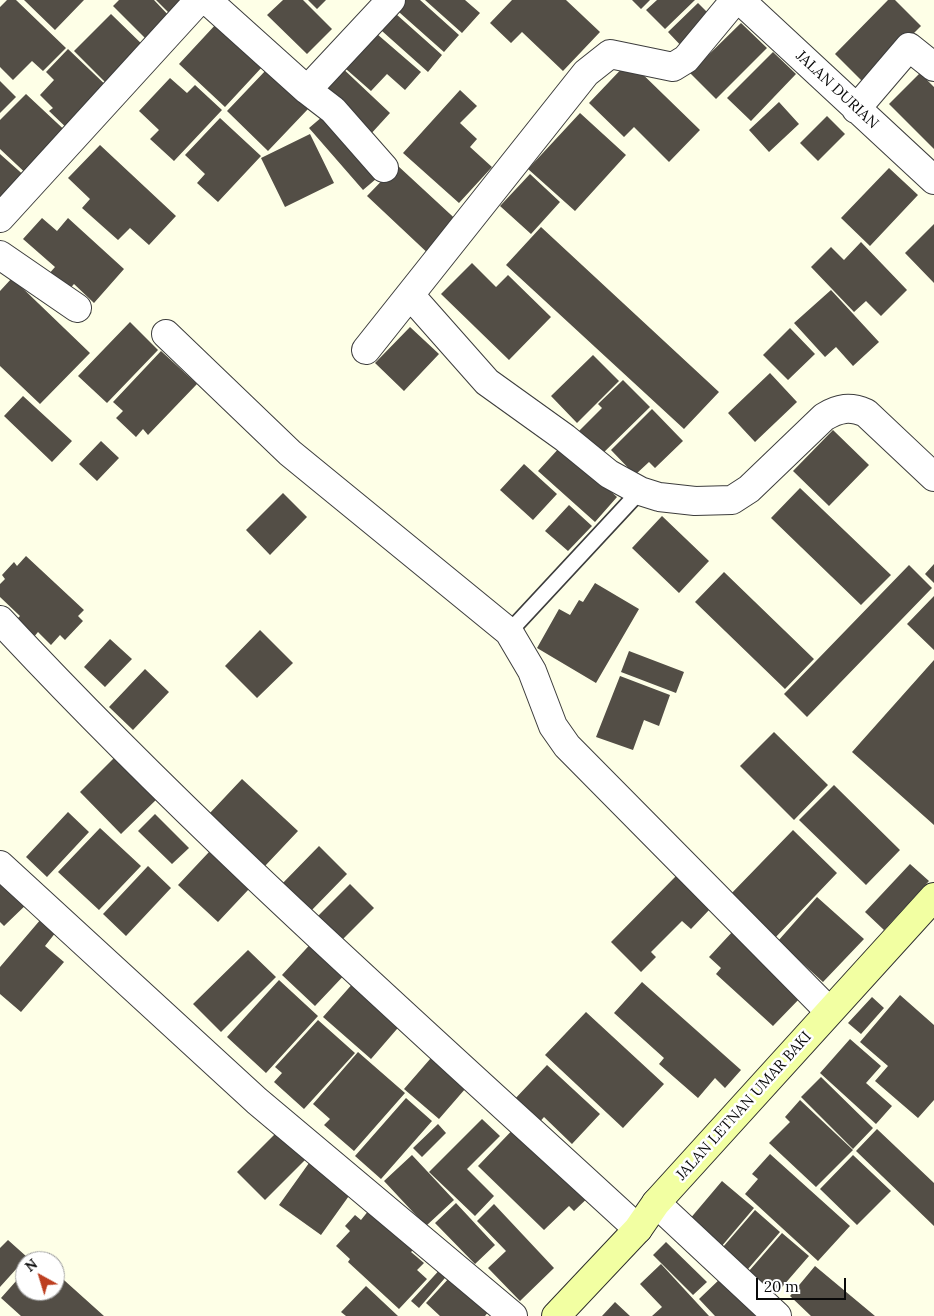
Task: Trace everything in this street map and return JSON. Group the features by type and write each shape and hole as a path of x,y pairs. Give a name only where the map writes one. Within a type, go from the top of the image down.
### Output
{"street":[{"path":"0,218 198,0"},
{"path":"207,0 307,90 333,110 384,168"},
{"path":"307,90 391,0"},
{"path":"366,350 586,73 610,54 673,67 686,59 735,0"},
{"name":"JALAN DURIAN","path":"740,0 934,180"},
{"path":"856,109 909,47 934,66"},
{"path":"0,255 76,308"},
{"path":"410,295 487,382 565,438 609,474 640,491 659,497 695,501 732,500 748,489 824,417 838,409 855,408 866,413 934,477"},
{"path":"166,334 290,453 509,632 532,671 552,726 567,746 829,1011"},
{"path":"0,620 154,777 317,933 638,1229"},
{"path":"0,865 258,1101 513,1316"},
{"name":"JALAN LETNAN UMAR BAKI","path":"556,1316 638,1229 656,1203 934,897"},
{"path":"656,1203 777,1316"}],"lane":[{"path":"509,632 640,491"}],"building":[{"path":"7,0 16,0 66,48 43,71 32,61 13,80 0,67 0,7"},
{"path":"24,0 84,0 55,30"},
{"path":"119,0 154,0 172,19 148,41 113,6"},
{"path":"156,0 193,0 174,18"},
{"path":"283,0 303,0 332,29 307,54 267,15"},
{"path":"308,0 326,0 317,9"},
{"path":"395,0 420,0 459,35 444,52 391,5"},
{"path":"425,0 465,0 480,13 462,33"},
{"path":"512,0 566,0 600,32 563,71 522,32 511,43 490,23"},
{"path":"632,0 650,0 641,9"},
{"path":"657,0 695,0 665,29 646,10"},
{"path":"888,0 895,0 921,26 864,83 835,54"},
{"path":"698,3 715,20 685,50 668,32"},
{"path":"387,6 442,55 428,72 373,23"},
{"path":"111,14 149,51 112,89 74,51"},
{"path":"217,23 263,66 225,107 179,64"},
{"path":"741,23 767,48 716,99 690,73"},
{"path":"377,34 421,72 405,90 387,74 371,91 346,69"},
{"path":"68,49 113,92 73,134 49,111 53,108 40,95 54,80 46,72"},
{"path":"773,52 796,74 751,121 727,98"},
{"path":"629,61 700,130 669,162 634,127 624,137 589,103"},
{"path":"338,64 390,113 369,136 317,87"},
{"path":"267,69 308,109 268,151 227,111"},
{"path":"920,73 934,87 934,149 889,104"},
{"path":"170,78 187,93 195,85 222,110 174,161 150,139 159,130 139,111"},
{"path":"0,81 16,97 0,113"},
{"path":"460,90 477,106 460,123 477,139 470,147 492,167 459,203 403,153"},
{"path":"26,94 72,137 32,179 0,149 0,120"},
{"path":"779,102 799,124 769,152 749,130"},
{"path":"329,111 383,173 363,190 309,128"},
{"path":"580,113 626,155 575,211 528,169"},
{"path":"827,116 845,134 818,161 800,143"},
{"path":"220,118 261,156 218,202 197,183 205,174 185,155"},
{"path":"310,134 334,183 285,207 261,158"},
{"path":"100,145 176,216 149,245 130,228 118,240 82,208 90,199 68,178"},
{"path":"0,154 27,178 0,207"},
{"path":"397,165 463,226 433,258 367,196"},
{"path":"889,168 918,195 870,246 841,218"},
{"path":"530,174 560,202 531,234 500,206"},
{"path":"42,218 57,231 68,218 124,269 94,303 74,284 66,293 47,276 55,267 23,239"},
{"path":"934,224 934,283 905,253"},
{"path":"541,227 719,392 684,429 506,265"},
{"path":"861,242 907,290 881,316 866,301 854,312 811,267 831,247 844,260"},
{"path":"472,263 496,287 508,275 551,317 509,360 441,294"},
{"path":"12,278 90,353 40,404 0,366 0,291"},
{"path":"831,290 879,342 853,366 836,347 825,357 794,323"},
{"path":"130,322 158,350 107,403 78,376"},
{"path":"410,327 439,354 404,391 375,363"},
{"path":"790,328 815,354 788,380 763,355"},
{"path":"161,351 197,384 148,435 143,429 136,437 116,418 123,411 113,402"},
{"path":"593,355 619,381 577,423 551,396"},
{"path":"770,373 797,402 755,442 728,413"},
{"path":"623,380 650,407 598,458 575,435 602,408 598,404"},
{"path":"23,396 72,441 52,462 4,416"},
{"path":"652,409 683,441 655,468 649,462 635,475 611,450"},
{"path":"833,430 869,465 829,506 793,471"},
{"path":"101,441 119,458 97,481 79,464"},
{"path":"561,446 617,497 595,522 538,471"},
{"path":"524,464 557,494 533,520 500,490"},
{"path":"800,488 891,575 861,605 771,518"},
{"path":"283,493 307,517 270,555 246,530"},
{"path":"569,505 592,526 568,551 545,531"},
{"path":"662,516 709,561 679,593 632,548"},
{"path":"26,556 84,610 78,616 83,621 65,640 60,635 51,645 38,632 33,638 15,621 20,616 0,597 0,584 5,579 2,575 14,562 17,566"},
{"path":"934,564 934,583 925,574"},
{"path":"909,565 932,588 807,717 784,694"},
{"path":"724,572 814,659 785,689 695,602"},
{"path":"595,583 639,609 596,683 537,648 559,609 570,615 579,600 583,602"},
{"path":"934,596 934,650 907,624"},
{"path":"260,630 293,663 257,698 225,666"},
{"path":"110,639 132,659 105,687 84,667"},
{"path":"629,651 684,672 676,693 621,672"},
{"path":"934,660 934,825 852,752"},
{"path":"145,669 169,692 133,730 109,707"},
{"path":"620,676 670,695 659,726 644,720 633,750 596,737"},
{"path":"774,732 828,785 794,820 740,766"},
{"path":"117,755 159,797 121,834 80,792"},
{"path":"242,779 298,831 265,866 209,814"},
{"path":"834,785 900,850 866,885 799,820"},
{"path":"68,812 89,832 47,877 26,857"},
{"path":"155,814 189,848 172,864 138,831"},
{"path":"100,828 141,866 99,910 58,872"},
{"path":"793,830 837,873 773,940 728,897"},
{"path":"319,846 347,874 308,914 279,887"},
{"path":"209,852 249,889 218,922 178,885"},
{"path":"910,864 929,881 884,930 865,912"},
{"path":"148,866 171,888 126,936 103,914"},
{"path":"0,871 30,901 4,926 0,922"},
{"path":"676,876 710,909 691,929 682,921 651,952 656,957 641,972 611,942"},
{"path":"350,884 374,908 341,941 317,917"},
{"path":"817,897 864,939 823,982 778,941"},
{"path":"41,919 56,932 45,946 64,962 21,1012 0,994 0,967"},
{"path":"734,930 803,995 773,1026 716,974 721,968 709,957"},
{"path":"316,938 350,969 315,1006 282,975"},
{"path":"248,950 276,977 221,1032 193,1004"},
{"path":"279,980 318,1016 266,1073 227,1037"},
{"path":"355,981 403,1022 371,1059 323,1017"},
{"path":"642,982 741,1070 725,1088 715,1078 698,1098 659,1064 664,1058 614,1013"},
{"path":"900,995 934,1025 934,1100 918,1118 875,1081 888,1066 860,1042"},
{"path":"872,997 884,1008 861,1034 848,1023"},
{"path":"586,1012 664,1084 623,1128 545,1055"},
{"path":"318,1020 355,1053 304,1109 274,1082 282,1073 275,1067"},
{"path":"850,1039 881,1066 866,1083 892,1106 876,1124 820,1073"},
{"path":"437,1051 472,1081 439,1119 404,1089"},
{"path":"358,1052 405,1093 354,1151 324,1125 330,1119 313,1104"},
{"path":"547,1065 600,1114 572,1144 544,1117 537,1125 512,1102"},
{"path":"821,1077 873,1128 853,1149 801,1097"},
{"path":"406,1098 432,1121 381,1179 355,1156"},
{"path":"800,1100 853,1150 816,1187 769,1143 790,1122 785,1117"},
{"path":"482,1119 500,1136 467,1169 494,1196 475,1216 429,1172"},
{"path":"521,1121 594,1192 574,1211 569,1206 544,1230 478,1166"},
{"path":"438,1124 446,1133 422,1157 413,1148"},
{"path":"281,1128 309,1156 265,1200 237,1172"},
{"path":"877,1129 934,1183 934,1226 856,1151"},
{"path":"770,1154 850,1226 818,1261 745,1194 758,1179 752,1174"},
{"path":"412,1155 454,1200 426,1226 384,1181"},
{"path":"853,1155 891,1191 857,1225 820,1189"},
{"path":"309,1163 351,1193 321,1235 279,1205"},
{"path":"722,1181 754,1208 721,1247 689,1220"},
{"path":"456,1203 495,1245 475,1264 435,1223"},
{"path":"494,1204 554,1268 520,1301 488,1268 506,1251 477,1221"},
{"path":"369,1210 418,1245 411,1252 424,1263 417,1270 427,1279 399,1309 348,1262 350,1259 336,1246 350,1231 345,1226 355,1215 361,1220"},
{"path":"755,1210 780,1232 748,1269 723,1247"},
{"path":"782,1233 809,1256 776,1294 749,1271"},
{"path":"8,1240 20,1251 15,1251 15,1270 0,1287 0,1248"},
{"path":"666,1242 707,1282 693,1295 653,1255"},
{"path":"661,1264 709,1316 652,1316 662,1307 640,1284"},
{"path":"444,1265 451,1271 419,1308 411,1301"},
{"path":"815,1266 875,1316 811,1316 790,1296"},
{"path":"450,1277 489,1311 485,1316 440,1316 426,1303"},
{"path":"722,1277 758,1316 715,1316 699,1299"},
{"path":"65,1281 104,1316 21,1316 1,1298 15,1282 15,1301 65,1301"},
{"path":"366,1286 398,1316 346,1316 341,1312"},
{"path":"615,1302 630,1316 602,1316"}]}
